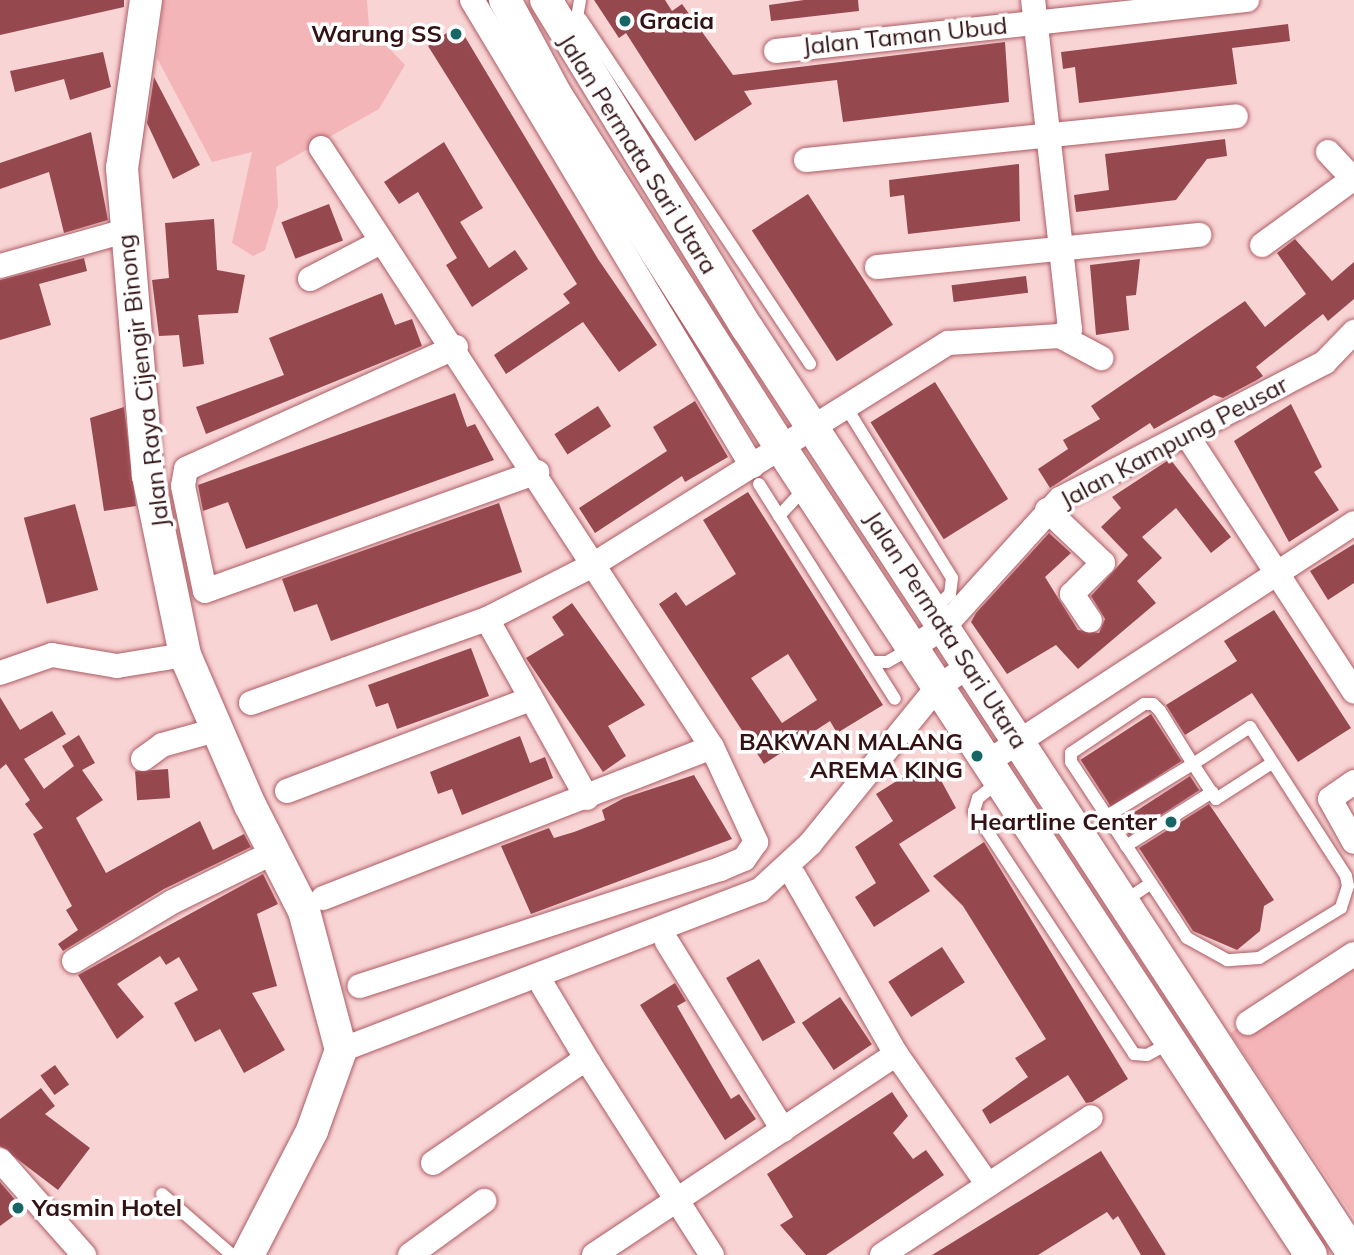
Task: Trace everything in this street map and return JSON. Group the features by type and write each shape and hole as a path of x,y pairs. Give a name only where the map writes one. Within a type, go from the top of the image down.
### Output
{"street":[{"name":"Jalan Raya Cijengir Binong","path":"146,0 122,168 125,231 148,476 186,655 216,730 272,853 304,911 341,1050"},
{"path":"472,0 622,256 755,475"},
{"name":"Jalan Permata Sari Utara","path":"505,0 555,93 652,239 781,448 1311,1255"},
{"name":"Jalan Permata Sari Utara","path":"546,0 570,25 618,95 653,177 967,667 1020,742 1138,891 1215,1037 1354,1255"},
{"name":"Jalan Taman Ubud","path":"776,51 1034,11 1247,0"},
{"name":"Jalan Taman Ubud","path":"1034,11 1046,135 1073,319 1060,336"},
{"path":"806,160 1236,116"},
{"path":"321,148 379,243 456,347 537,472 592,566 712,747 750,821 756,842 744,859 359,986"},
{"path":"1262,245 1353,180 1328,152"},
{"path":"0,266 125,231"},
{"path":"877,267 1199,235"},
{"path":"622,256 652,239"},
{"path":"310,279 379,243"},
{"name":"Jalan Kampung Peusar","path":"911,648 1047,510 1072,491 1325,362 1354,332"},
{"path":"251,703 487,619 592,566 755,475 781,448 961,338 1060,336 1101,358"},
{"path":"456,347 186,469 183,486 205,591 537,472"},
{"path":"1194,446 1273,572 1354,691"},
{"path":"1047,510 1102,563 1072,594 1090,621"},
{"path":"992,772 1020,742 1273,572 1354,523"},
{"path":"487,619 587,798"},
{"path":"0,673 52,655 117,666 186,655"},
{"path":"248,1255 313,1131 341,1050 760,890 810,844 937,688 967,667"},
{"path":"287,791 531,699"},
{"path":"143,759 162,745 216,730"},
{"path":"323,898 587,798 712,747"},
{"path":"1354,782 1330,799 1354,842"},
{"path":"74,961 272,853"},
{"path":"794,876 896,1054 988,1185"},
{"path":"667,942 783,1130"},
{"path":"1248,1023 1354,954"},
{"path":"543,986 712,1255"},
{"path":"1176,1050 1215,1037"},
{"path":"594,1255 896,1054"},
{"path":"433,1163 578,1063 589,1063"},
{"path":"882,1255 1091,1117"},
{"path":"0,1160 84,1255"},
{"path":"410,1255 484,1201"}],"lane":[{"path":"570,25 580,0"},
{"path":"618,95 679,159 810,365"},
{"path":"653,177 679,159"},
{"path":"705,262 733,244"},
{"path":"748,329 776,313"},
{"path":"846,407 952,578 950,594 937,620"},
{"path":"755,475 895,699"},
{"path":"779,516 807,487"},
{"path":"872,663 887,662 911,648"},
{"path":"1107,816 1193,764 1250,727 1346,876 1340,908 1259,958 1227,960 1192,944 1138,891 1126,846 1107,816 1071,753 1144,704 1160,711 1193,764 1216,799 1272,763"},
{"path":"1126,846 1212,792"},
{"path":"162,1194 232,1255"}],"shaded area":[{"path":"163,0 367,0 369,27 405,65 379,109 276,167 278,206 265,250 253,256 232,243 252,152 212,162 157,58"},
{"path":"1354,953 1354,1218 1230,1033"}],"building":[{"path":"0,0 124,0 124,7 0,35"},
{"path":"594,0 665,0 672,11 682,4 733,75 1005,42 1009,102 843,122 837,80 744,91 752,104 695,141 626,33 619,38"},
{"path":"804,0 858,0 859,11 771,21 769,5"},
{"path":"1288,24 1290,41 1232,48 1237,84 1079,103 1075,67 1063,69 1061,52"},
{"path":"458,25 598,259 657,345 619,372 583,322 506,374 494,355 570,303 563,294 577,284 428,46"},
{"path":"103,52 111,87 70,100 64,79 15,92 10,71"},
{"path":"154,77 200,165 173,179 147,123"},
{"path":"91,132 108,220 64,233 49,172 0,189 0,163"},
{"path":"1225,139 1227,156 1207,159 1176,200 1076,212 1074,195 1109,190 1105,154"},
{"path":"444,142 483,208 460,222 489,268 515,250 528,269 472,307 446,265 457,258 418,192 399,204 384,182"},
{"path":"1019,164 1020,221 908,234 904,195 890,197 889,180"},
{"path":"808,194 893,325 837,361 752,230"},
{"path":"329,204 343,240 295,259 281,222"},
{"path":"214,219 217,270 245,275 238,313 198,315 204,364 183,367 179,335 159,336 152,280 169,278 165,223"},
{"path":"1295,239 1332,281 1354,262 1354,299 1328,321 1323,314 1256,367 1263,376 1257,380 1223,398 1214,395 1154,429 1150,423 1050,488 1038,469 1068,449 1063,440 1100,419 1091,406 1245,301 1265,327 1306,294 1277,253"},
{"path":"84,258 87,271 39,284 51,325 0,340 0,280"},
{"path":"1140,259 1136,295 1126,296 1129,330 1096,335 1090,265"},
{"path":"1026,276 1028,293 954,302 952,285"},
{"path":"382,293 395,325 412,319 422,346 206,434 196,407 284,375 269,338"},
{"path":"935,382 1008,499 944,539 871,422"},
{"path":"455,393 467,427 475,424 494,460 246,549 228,502 203,511 198,485"},
{"path":"695,401 728,457 685,482 682,476 595,533 579,508 667,451 653,427"},
{"path":"1291,404 1322,467 1314,472 1339,510 1289,542 1234,441"},
{"path":"598,406 611,426 567,454 554,434"},
{"path":"124,407 136,506 104,511 90,418"},
{"path":"1170,459 1231,537 1211,553 1176,508 1142,537 1162,558 1137,581 1156,603 1078,669 1056,645 1007,674 971,622 976,613 1049,533 1071,553 1045,577 1078,630 1099,633 1105,619 1091,596 1128,555 1101,527 1121,508 1112,497"},
{"path":"748,492 883,705 837,733 830,721 764,764 659,604 676,592 686,606 736,574 703,520","holes":["788,654 817,700 782,723 751,678"]},
{"path":"499,503 522,572 331,641 317,604 294,612 282,579"},
{"path":"75,504 98,590 47,604 24,518"},
{"path":"1354,544 1354,583 1328,600 1310,571"},
{"path":"572,603 645,705 608,726 626,756 603,772 526,658 564,635 552,617"},
{"path":"1274,610 1351,728 1298,762 1252,693 1185,735 1166,705 1237,661 1224,641"},
{"path":"471,648 489,696 397,729 388,703 376,707 368,685"},
{"path":"0,697 20,730 52,711 66,734 24,759 44,789 74,766 62,746 79,735 95,763 82,770 103,800 76,818 106,873 200,821 213,850 244,834 251,847 164,889 63,951 58,944 78,930 66,910 72,906 33,834 43,828 25,804 30,800 6,764 0,769"},
{"path":"1151,714 1181,761 1111,807 1081,760"},
{"path":"520,736 530,763 545,757 553,778 462,815 452,789 438,794 430,772"},
{"path":"930,760 956,808 899,844 930,891 874,927 855,897 876,883 855,847 893,821 876,794"},
{"path":"168,769 170,798 137,800 135,771"},
{"path":"694,775 732,839 531,914 501,846 549,828 554,838 574,832 605,820 602,810 624,798"},
{"path":"1190,776 1199,790 1130,835 1120,821"},
{"path":"1209,804 1274,900 1264,906 1260,931 1237,950 1193,931 1139,848"},
{"path":"984,842 1128,1079 1092,1102 1086,1103 1068,1075 990,1124 982,1110 1028,1077 1015,1058 1046,1039 963,906 933,876"},
{"path":"263,874 278,904 257,914 277,986 252,993 285,1050 244,1073 220,1029 195,1042 174,1003 198,990 179,957 166,965 160,956 117,984 144,1017 117,1039 78,975"},
{"path":"942,947 965,982 911,1017 888,982"},
{"path":"759,959 796,1022 763,1041 726,978"},
{"path":"675,983 686,1001 677,1006 731,1099 739,1094 756,1119 725,1140 640,1005"},
{"path":"840,997 872,1044 834,1070 802,1023"},
{"path":"55,1065 69,1084 55,1095 40,1076"},
{"path":"41,1088 55,1106 45,1114 90,1148 58,1190 0,1146 0,1119"},
{"path":"892,1092 908,1116 893,1133 913,1159 926,1150 944,1175 826,1255 806,1255 780,1225 793,1217 767,1174"},
{"path":"1101,1151 1166,1255 1141,1255 1118,1216 1113,1220 1107,1212 1038,1255 932,1255"},
{"path":"0,1182 23,1209 0,1226"}],"place":[{"name":"Gracia","path":"625,21"},
{"name":"Warung SS","path":"456,34"},
{"name":"BAKWAN MALANG AREMA KING","path":"977,756"},
{"name":"Heartline Center","path":"1171,822"},
{"name":"Yasmin Hotel","path":"18,1208"}]}
